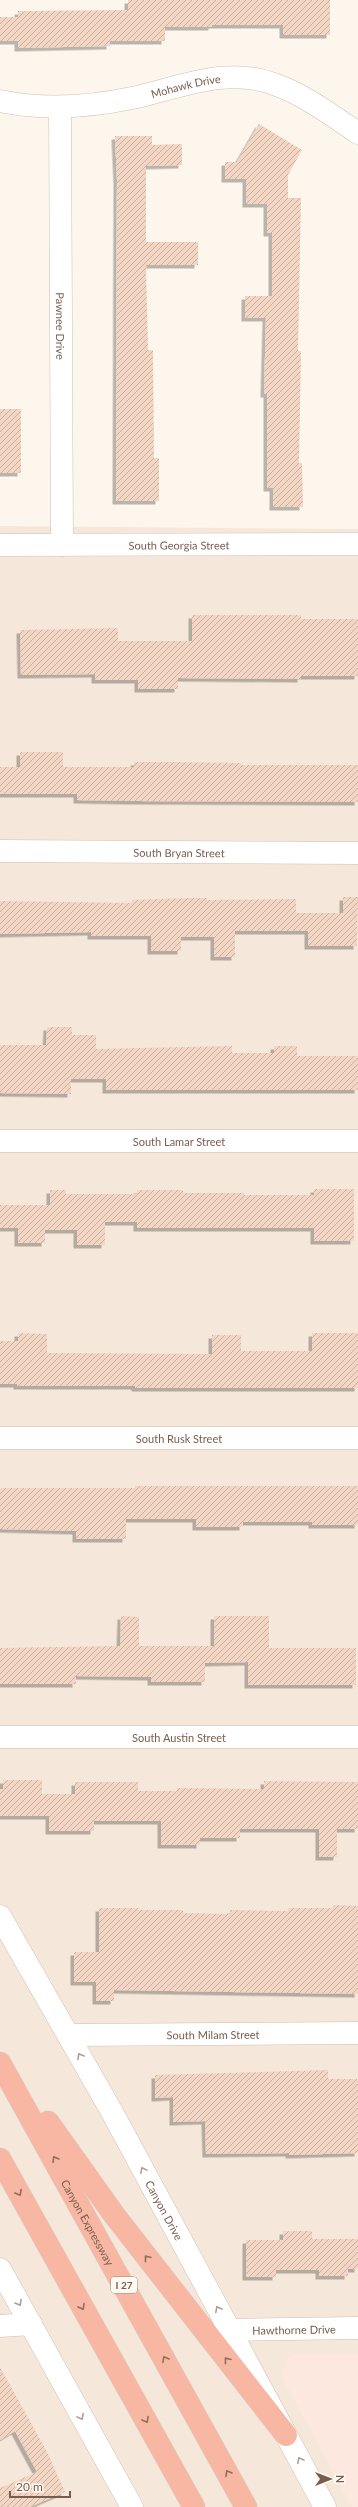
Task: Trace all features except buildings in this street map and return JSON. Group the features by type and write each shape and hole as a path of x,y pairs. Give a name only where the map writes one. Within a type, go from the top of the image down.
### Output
{"highway":[{"path":"0,2056 115,2216 286,2435"},
{"name":"Canyon Expressway","path":"0,2063 246,2507"},
{"path":"0,2159 194,2507"}],"street":[{"name":"Mohawk Drive","path":"0,101 16,104 60,107 132,98 207,79 240,77 274,84 311,102 358,133"},
{"name":"Pawnee Drive","path":"60,107 62,545"},
{"name":"South Georgia Street","path":"0,545 358,544"},
{"name":"South Bryan Street","path":"0,851 358,853"},
{"name":"South Lamar Street","path":"0,1141 358,1141"},
{"name":"South Rusk Street","path":"0,1438 358,1438"},
{"name":"South Austin Street","path":"0,1736 358,1738"},
{"name":"Canyon Drive","path":"0,1916 68,2035 325,2507"},
{"name":"South Milam Street","path":"68,2035 358,2034"},
{"path":"0,2269 132,2507"},
{"path":"0,2326 31,2324"},
{"name":"Hawthorne Drive","path":"229,2330 358,2328"}],"shaded area":[{"path":"0,526 358,529 358,2507 0,2507"},
{"path":"358,2354 358,2507 352,2507 282,2377 286,2360 293,2355"}]}
